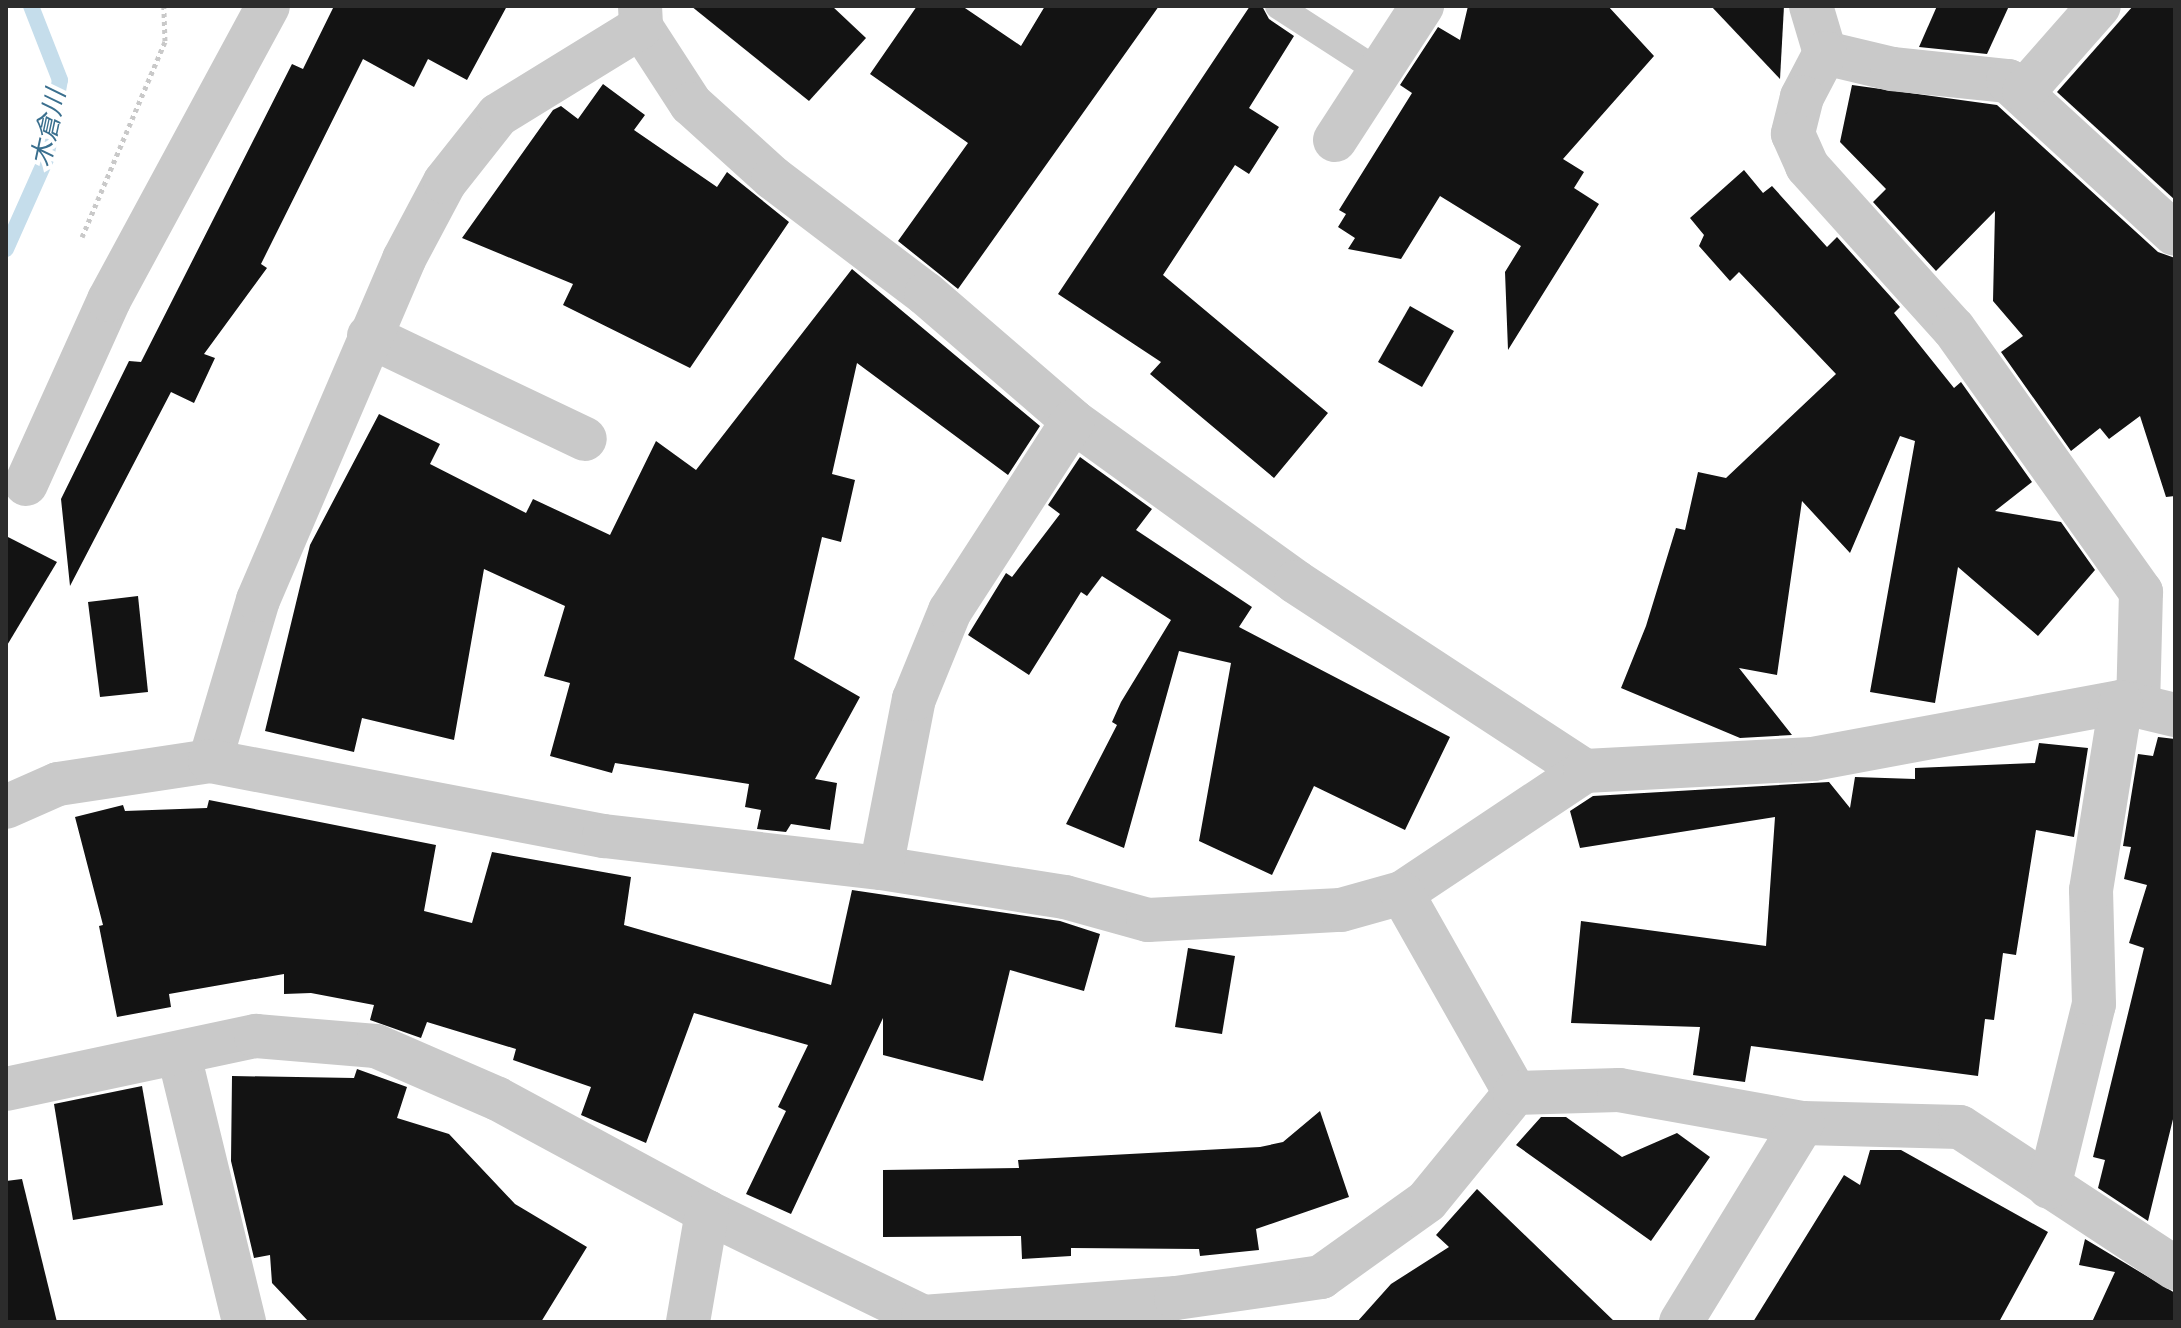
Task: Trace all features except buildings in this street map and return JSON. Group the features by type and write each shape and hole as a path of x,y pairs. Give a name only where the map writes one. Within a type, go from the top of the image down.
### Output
{"street":[{"path":"26,484 109,300 268,6"},
{"path":"1335,140 1422,6"},
{"path":"1811,6 1825,53 1802,97 1793,134 1807,166 1954,329 2141,592 2145,707 2091,890 2094,1004 2049,1187"},
{"path":"2024,91 2099,6"},
{"path":"210,761 258,600 369,336 445,182 498,115 640,17 703,114 773,178 926,294 1073,421 1296,582 1585,771"},
{"path":"1825,53 1892,69 2008,81 2024,91 2175,234"},
{"path":"369,336 585,439"},
{"path":"881,868 914,699 950,611 1073,421"},
{"path":"6,807 58,784 210,761 604,836 881,868 1065,897 1148,920 1341,910 1402,893 1585,771 1813,759 2145,707"},
{"path":"1402,893 1515,1093"},
{"path":"6,1089 179,1055 256,1036 376,1046 498,1099 707,1212 923,1320 1176,1298 1321,1277 1427,1201 1515,1093 1619,1090 1803,1123 1960,1127 2175,1268"},
{"path":"179,1055 244,1322"},
{"path":"1681,1322 1803,1123"},
{"path":"688,1322 707,1212"}],"lane":[{"path":"1278,6 1380,72"}],"path":[{"path":"80,242 165,41 164,6"}],"waterway":[{"name":"木倉川","path":"6,249 46,159 60,80 31,6"}]}
